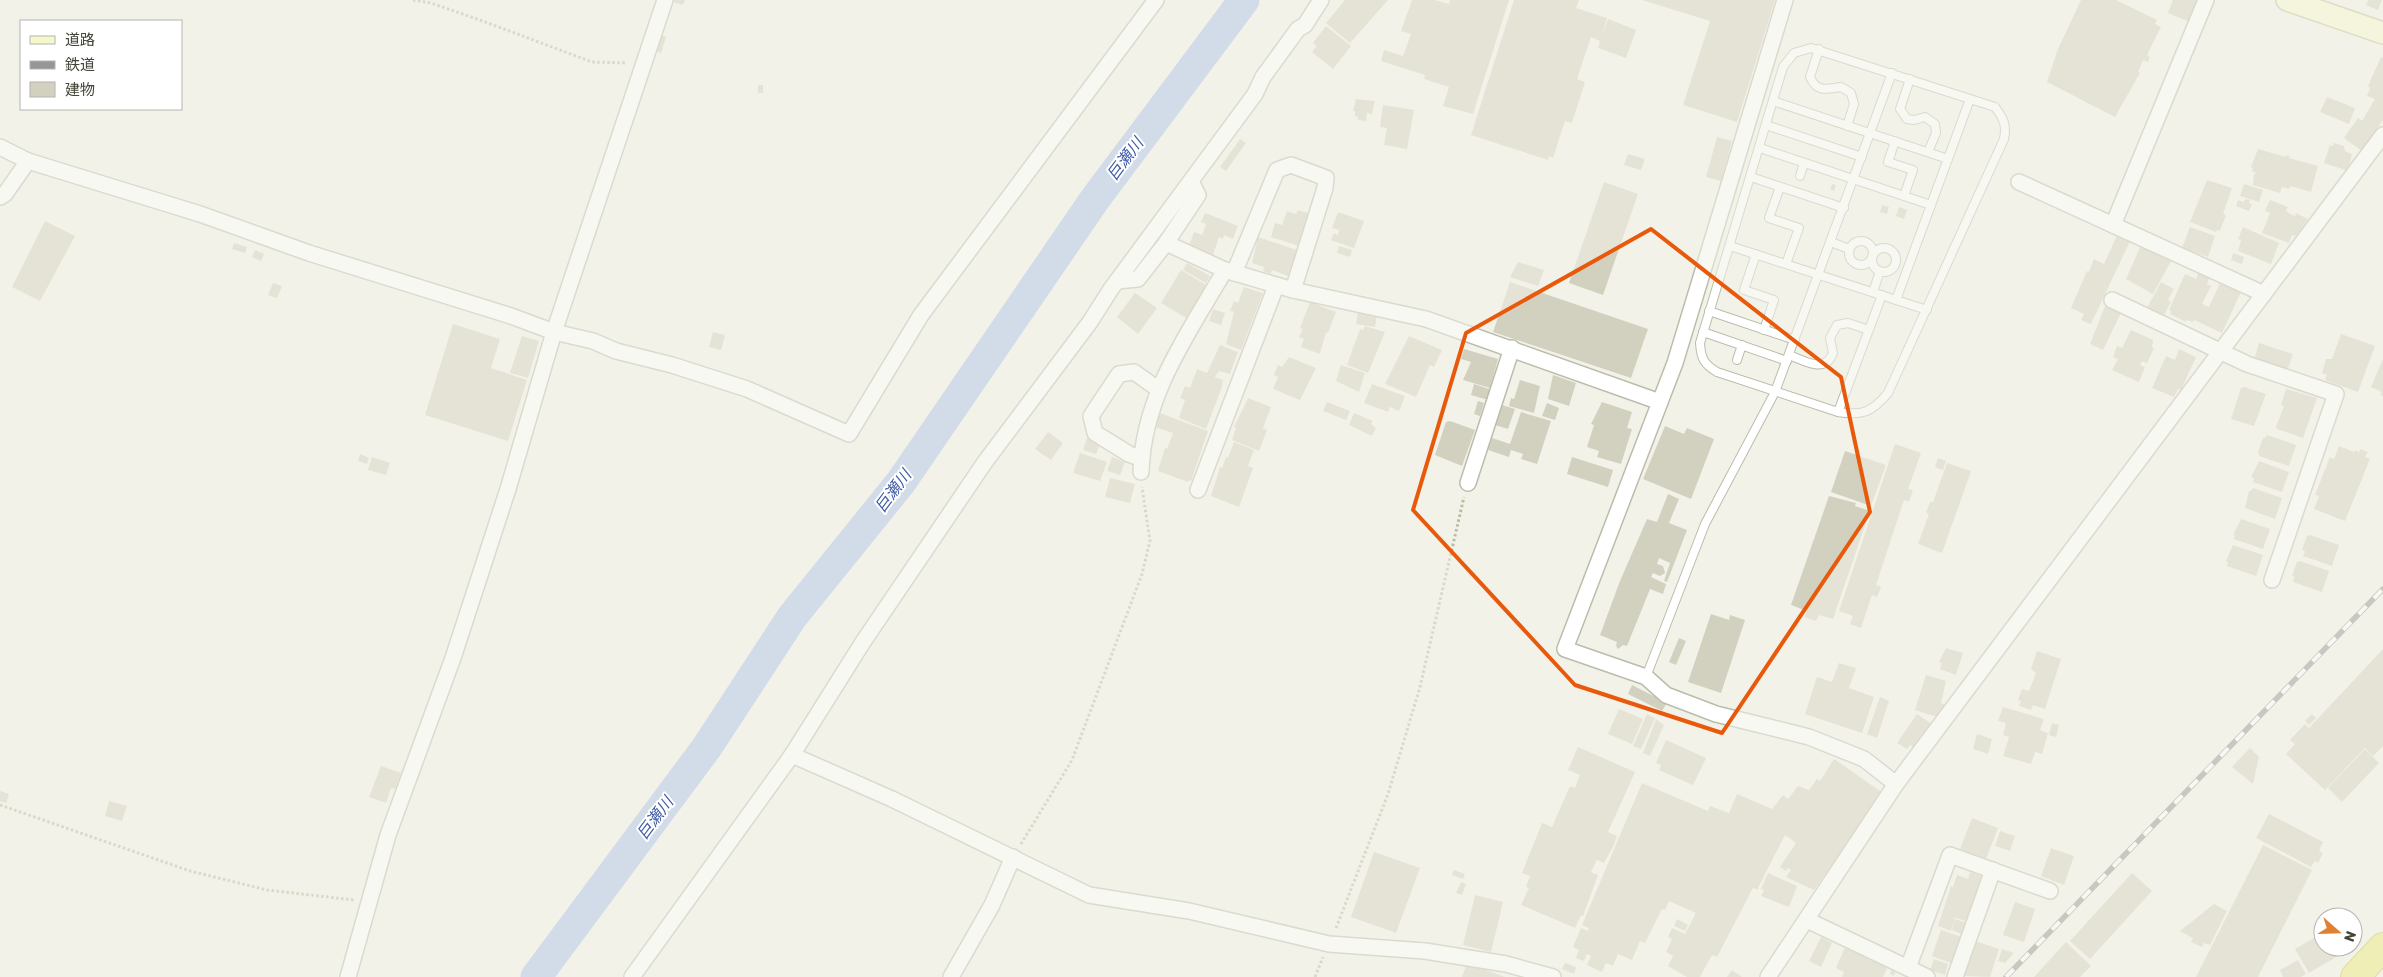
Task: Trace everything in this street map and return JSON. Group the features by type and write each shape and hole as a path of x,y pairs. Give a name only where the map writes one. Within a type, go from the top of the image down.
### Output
{"highway":[{"path":"2355,977 2383,947"}],"street":[{"path":"348,977 388,834 453,658 505,498 554,332 665,0"},
{"path":"0,147 28,162 164,203 308,253 511,316 554,332 593,341 616,351 672,365 747,389 849,434 921,315 936,298 1156,0"},
{"path":"632,977 792,755 863,642 985,462 1090,322 1117,281 1192,181 1213,148 1255,94 1263,78 1298,29 1305,25 1321,0"},
{"path":"1785,0 1675,363 1565,649 1646,678 1666,694 1716,714 1808,737 1864,759 1896,784"},
{"path":"2113,225 2206,0"},
{"path":"2287,0 2383,33"},
{"path":"1768,977 1896,784 2383,135"},
{"path":"0,197 5,194 28,162"},
{"path":"1142,465 1142,446 1158,389 1230,272 1277,170 1291,165 1326,178 1325,188 1293,290"},
{"path":"1117,281 1138,279 1166,243 1198,195 1192,181"},
{"path":"2020,182 2264,294"},
{"path":"1166,243 1230,272 1276,286 1426,319 1660,402"},
{"path":"1198,490 1276,286"},
{"path":"2112,300 2247,364 2336,394 2272,580"},
{"path":"1468,483 1512,348"},
{"path":"1142,465 1129,454 1095,433 1091,416 1119,374 1134,372 1158,389"},
{"path":"792,755 892,799 1089,895 1189,911 1329,944 1425,951 1514,972 1553,977"},
{"path":"1908,968 1950,855 2050,891"},
{"path":"951,977 992,905 1013,857"},
{"path":"1955,977 1992,870"},
{"path":"1807,920 1927,977"}],"lane":[{"path":"1803,49 1819,49 1995,107 2004,119 2006,128 2004,139 1888,393 1876,408 1853,414 1838,412 1717,372 1705,364 1701,358 1700,344 1709,311 1773,101 1788,59 1803,49"},
{"path":"1819,49 1810,77 1813,84 1818,88 1829,90 1841,87 1851,93 1854,104 1847,126"},
{"path":"1646,678 1704,524 1775,392 1820,275 1892,73"},
{"path":"1910,79 1900,109 1907,119 1914,120 1925,117 1935,124 1936,133 1928,152"},
{"path":"1896,300 1970,99"},
{"path":"1773,101 1948,159"},
{"path":"1766,125 1862,157"},
{"path":"1895,141 1888,162 1913,170 1904,196"},
{"path":"1760,148 1931,205"},
{"path":"1800,176 1804,163"},
{"path":"1751,177 1844,208"},
{"path":"1780,187 1769,218 1799,228 1786,264"},
{"path":"1849,249 1850,258 1855,264 1864,265 1872,257 1876,250 1887,249 1895,256 1895,264 1890,270 1880,271 1872,265 1872,257 1872,249 1864,241 1856,242 1849,249"},
{"path":"1831,242 1849,249"},
{"path":"1730,246 1927,310"},
{"path":"1756,254 1744,290 1774,300 1764,330"},
{"path":"1895,264 1908,268"},
{"path":"1873,292 1880,271"},
{"path":"1838,412 1882,295"},
{"path":"1709,311 1795,340"},
{"path":"1703,332 1742,346 1820,366 1826,363 1834,353 1830,338 1836,325 1848,323 1869,330"},
{"path":"1738,360 1742,346"}],"path":[{"path":"413,0 480,20 592,62 645,63"},
{"path":"1013,857 1072,760 1142,574 1150,541 1143,496 1142,465"},
{"path":"1329,944 1347,905 1388,794 1420,687 1468,483"},
{"path":"0,806 190,871 267,890 369,902"}],"highlighted area":[{"path":"1651,229 1841,377 1870,512 1722,733 1575,685 1413,510 1466,333"}],"building":[{"path":"667,0 685,0 683,5"},
{"path":"1345,0 1388,0 1350,43 1326,23"},
{"path":"1412,0 1435,0 1449,4 1450,0 1509,0 1473,114 1443,106 1449,87 1424,79 1425,75 1381,61 1384,50 1403,56 1411,34 1401,31"},
{"path":"1514,0 1579,0 1576,8 1607,18 1601,38 1608,19 1636,30 1626,58 1598,48 1600,41 1591,37 1577,79 1585,82 1572,123 1565,121 1553,158 1549,156 1548,160 1471,135"},
{"path":"1642,0 1775,0 1737,122 1683,105 1710,21"},
{"path":"2081,0 2116,0 2157,20 2155,24 2161,27 2147,55 2150,57 2148,62 2143,60 2138,72 2140,73 2115,117 2047,82 2058,49"},
{"path":"2173,0 2198,0 2190,22 2168,13"},
{"path":"2368,0 2382,0 2378,10 2366,5"},
{"path":"1326,26 1351,46 1333,69 1312,52 1317,46 1313,43"},
{"path":"660,35 666,37 661,53 655,51"},
{"path":"2381,57 2383,58 2383,120 2362,151 2344,138 2358,118 2362,121 2375,99 2367,96 2370,88 2368,86"},
{"path":"758,85 763,85 763,93 758,93"},
{"path":"2327,97 2355,108 2349,124 2320,112"},
{"path":"1356,99 1375,101 1372,114 1367,113 1366,121 1358,120 1358,117 1355,116 1355,111 1353,111"},
{"path":"1383,105 1414,110 1407,149 1384,145 1387,128 1380,127"},
{"path":"1717,137 1732,141 1721,181 1706,177"},
{"path":"1240,139 1246,143 1226,171 1220,167"},
{"path":"2334,143 2344,146 2345,151 2352,154 2348,171 2324,163 2330,145 2333,146"},
{"path":"2258,149 2286,157 2286,155 2290,156 2289,158 2318,166 2311,192 2290,186 2289,189 2282,187 2280,193 2253,185 2254,174 2257,173 2252,171 2253,168 2251,167"},
{"path":"1628,154 1645,159 1641,170 1624,165"},
{"path":"2207,180 2232,188 2223,214 2226,215 2220,231 2217,230 2216,232 2190,222"},
{"path":"1604,182 1638,194 1603,295 1569,283"},
{"path":"1832,184 1836,185 1834,191 1830,189"},
{"path":"2244,184 2263,190 2259,202 2240,196"},
{"path":"2245,199 2250,200 2249,203 2252,204 2249,211 2236,206 2238,200 2244,202"},
{"path":"2270,200 2288,207 2286,211 2292,215 2295,216 2296,213 2308,219 2296,236 2292,235 2289,243 2262,233 2270,213 2265,211"},
{"path":"1882,205 1889,207 1887,214 1880,212"},
{"path":"1899,207 1907,210 1904,219 1896,216"},
{"path":"1298,210 1311,214 1299,246 1271,237 1275,223 1282,225 1287,211 1296,214"},
{"path":"1338,212 1364,221 1354,248 1331,240 1334,233 1338,235 1339,230 1332,228"},
{"path":"1205,213 1238,226 1233,239 1224,235 1223,239 1219,237 1212,258 1203,254 1204,252 1189,246 1194,232 1202,235 1206,224 1201,222"},
{"path":"45,221 75,236 40,301 12,287"},
{"path":"2190,227 2215,236 2208,257 2182,248"},
{"path":"2243,227 2279,243 2271,264 2238,251 2241,240 2238,239"},
{"path":"2118,233 2131,239 2091,324 2081,320 2084,314 2071,308 2094,259 2104,264"},
{"path":"1258,237 1297,250 1288,276 1272,270 1271,274 1263,271 1264,267 1252,263"},
{"path":"234,243 247,247 245,253 232,249"},
{"path":"2141,245 2171,261 2153,294 2126,279"},
{"path":"1339,246 1352,250 1350,257 1337,253"},
{"path":"255,250 264,254 261,261 252,257"},
{"path":"2233,253 2244,257 2242,264 2231,260"},
{"path":"1518,262 1544,270 1538,286 1510,277"},
{"path":"1187,263 1210,276 1206,283 1183,270"},
{"path":"1181,270 1208,286 1188,319 1161,303"},
{"path":"2199,272 2210,276 2207,284 2211,286 2202,304 2209,307 2220,283 2241,292 2222,333 2194,320 2193,322 2187,320 2186,322 2170,314 2171,311 2169,310 2185,274 2196,279"},
{"path":"1510,282 1648,329 1631,378 1493,332"},
{"path":"2161,282 2174,289 2168,300 2171,302 2163,317 2147,308"},
{"path":"273,283 282,286 277,298 268,295"},
{"path":"1244,287 1263,293 1241,350 1226,344 1234,312 1230,311 1234,301 1238,303"},
{"path":"1135,293 1157,308 1138,334 1117,317"},
{"path":"1310,302 1336,312 1328,333 1326,332 1320,354 1301,347 1304,339 1299,337 1303,329 1300,328"},
{"path":"2105,306 2121,313 2103,350 2090,344"},
{"path":"1213,309 1225,313 1221,325 1209,321"},
{"path":"1358,312 1377,315 1375,327 1356,324"},
{"path":"453,324 500,339 491,368 527,380 508,441 425,415"},
{"path":"1365,326 1385,332 1368,373 1347,365 1360,329 1363,330"},
{"path":"2131,330 2153,340 2152,347 2154,348 2147,363 2142,361 2140,365 2145,367 2139,382 2112,370 2118,359 2113,357 2117,346 2122,348"},
{"path":"713,332 725,335 721,350 709,347"},
{"path":"2341,334 2375,346 2358,392 2325,380 2327,375 2322,373 2326,359 2332,359"},
{"path":"522,336 539,341 528,378 510,373"},
{"path":"1409,336 1442,350 1434,367 1430,365 1416,397 1385,384"},
{"path":"2259,343 2293,354 2287,371 2254,360"},
{"path":"1220,345 1238,352 1230,374 1219,371 1215,377 1223,380 1222,387 1206,429 1179,418 1185,400 1180,398 1185,386 1190,388 1197,369 1207,373"},
{"path":"1464,349 1498,359 1490,388 1463,380 1471,362 1461,359"},
{"path":"2179,349 2196,357 2181,390 2178,389 2174,397 2152,388 2166,356 2175,360"},
{"path":"1289,357 1316,368 1300,400 1273,389 1278,377 1274,375 1278,365 1282,367"},
{"path":"2383,359 2383,396 2380,395 2382,392 2371,387"},
{"path":"1341,365 1365,373 1359,392 1336,381"},
{"path":"1553,375 1576,383 1569,406 1548,399"},
{"path":"1520,380 1540,386 1534,413 1509,406 1511,398 1514,399"},
{"path":"1372,384 1405,396 1399,411 1390,407 1388,412 1364,403"},
{"path":"1474,384 1492,390 1488,400 1471,395"},
{"path":"2244,387 2266,394 2254,426 2231,419 2241,388"},
{"path":"2286,389 2317,398 2303,438 2276,427 2284,406 2281,405"},
{"path":"1248,398 1271,407 1263,428 1267,430 1259,451 1232,440 1236,428 1234,427"},
{"path":"1478,401 1484,403 1480,416 1474,414"},
{"path":"1327,402 1350,411 1346,420 1323,411"},
{"path":"1602,402 1632,412 1627,428 1632,429 1621,464 1597,457 1599,451 1587,447 1594,425 1591,424"},
{"path":"1547,403 1559,408 1555,420 1542,416"},
{"path":"1502,405 1515,409 1508,429 1495,425"},
{"path":"1521,412 1551,421 1537,464 1521,459 1523,454 1511,450 1509,457 1488,450 1492,438 1510,444"},
{"path":"1160,413 1208,431 1191,481 1189,480 1188,482 1158,471 1165,448 1167,449 1173,433 1155,427"},
{"path":"1354,413 1373,421 1371,424 1376,428 1372,436 1349,425"},
{"path":"1450,421 1475,430 1462,466 1435,455 1446,422"},
{"path":"1665,426 1684,434 1687,428 1714,439 1691,499 1643,479"},
{"path":"1048,432 1063,443 1051,460 1035,449"},
{"path":"2267,435 2296,445 2289,466 2259,456 2258,452 2263,438"},
{"path":"1087,438 1101,442 1096,454 1083,450"},
{"path":"1234,442 1254,450 1248,466 1253,468 1239,507 1211,496 1220,467 1222,468 1226,457 1228,458"},
{"path":"1895,444 1921,453 1908,489 1913,490 1909,502 1904,500 1876,585 1881,587 1877,597 1872,595 1861,628 1850,624 1853,616 1839,611"},
{"path":"2339,446 2354,452 2355,450 2359,452 2360,449 2368,452 2365,457 2370,459 2345,521 2314,509 2319,496 2315,495 2330,457 2334,459"},
{"path":"1845,451 1886,465 1871,506 1831,492"},
{"path":"1080,453 1107,462 1100,481 1073,473"},
{"path":"360,454 369,458 367,464 358,461"},
{"path":"372,457 390,463 386,475 368,470"},
{"path":"1112,457 1125,462 1120,475 1107,471"},
{"path":"1572,457 1613,470 1608,487 1567,474"},
{"path":"1938,458 1946,461 1943,470 1935,467"},
{"path":"2259,461 2289,472 2282,492 2253,482 2254,478 2251,477"},
{"path":"1947,463 1971,471 1942,553 1918,544 1929,514 1926,513 1930,502 1933,502"},
{"path":"1110,478 1135,484 1130,503 1105,497"},
{"path":"2253,488 2282,498 2275,519 2245,508 2249,491"},
{"path":"1668,494 1679,499 1669,523 1687,530 1667,582 1664,581 1670,563 1659,558 1657,564 1663,566 1665,573 1660,576 1653,573 1651,577 1666,584 1663,594 1650,589 1627,646 1623,645 1618,649 1616,646 1617,642 1600,635 1620,581 1647,519 1657,522"},
{"path":"1829,496 1856,503 1855,506 1870,511 1833,619 1819,615 1816,621 1804,617 1807,611 1791,605"},
{"path":"2241,519 2270,529 2263,549 2234,539 2235,536 2233,535"},
{"path":"2310,535 2339,545 2332,566 2303,556 2305,551 2302,550 2307,536"},
{"path":"2233,545 2263,555 2256,576 2227,566 2228,562 2226,561"},
{"path":"2300,561 2329,571 2322,592 2293,582 2294,576 2292,576 2297,562"},
{"path":"1711,614 1729,620 1730,615 1745,620 1721,693 1688,682"},
{"path":"1679,638 1686,641 1676,665 1669,662"},
{"path":"1946,648 1963,653 1956,675 1940,669 1942,663 1939,662"},
{"path":"2383,649 2383,746 2373,756 2365,748 2325,790 2286,754 2295,744 2290,740 2305,724 2309,728"},
{"path":"2037,651 2061,659 2045,709 2033,705 2031,710 2019,706 2021,701 2018,700 2022,689 2029,691 2036,673 2031,669"},
{"path":"1839,663 1856,668 1849,688 1874,697 1862,733 1805,714 1817,677 1832,682"},
{"path":"1926,675 1946,681 1941,703 1948,706 1940,718 1915,710"},
{"path":"1632,685 1667,703 1662,711 1628,694"},
{"path":"1880,697 1889,701 1877,738 1867,734"},
{"path":"2003,707 2044,719 2040,730 2048,733 2042,754 2035,752 2031,764 2003,756 2009,737 2003,735 2006,723 1998,721"},
{"path":"1619,709 1643,719 1632,744 1608,734"},
{"path":"1647,714 1655,718 1641,749 1633,746"},
{"path":"1917,714 1933,725 1915,749 1910,745 1907,749 1897,743"},
{"path":"2312,714 2316,718 2309,725 2305,721"},
{"path":"1656,719 1664,725 1650,756 1643,753"},
{"path":"2052,723 2059,725 2056,737 2049,735"},
{"path":"1977,734 1992,739 1988,754 1973,749"},
{"path":"1666,740 1706,758 1693,785 1659,770 1661,765 1656,763"},
{"path":"1578,747 1635,772 1608,832 1617,836 1613,847 1604,863 1597,860 1591,872 1598,875 1583,916 1581,915 1575,928 1521,905 1529,888 1526,887 1530,876 1522,873 1542,823 1552,827 1570,786 1575,788 1580,775 1568,770"},
{"path":"2250,748 2259,757 2253,784 2232,767"},
{"path":"2365,749 2379,763 2342,802 2328,788"},
{"path":"1834,759 1883,793 1814,890 1786,877 1791,870 1788,868 1786,871 1780,867 1796,843 1785,835 1757,890 1753,888 1717,957 1712,955 1700,977 1687,977 1668,966 1673,956 1666,952 1672,939 1668,937 1672,928 1685,934 1696,913 1669,901 1665,910 1662,909 1645,943 1640,941 1632,960 1618,954 1613,966 1606,963 1602,972 1587,965 1591,956 1587,954 1584,961 1576,958 1579,950 1573,947 1581,928 1588,931 1589,928 1582,925 1642,783 1708,811 1710,806 1729,813 1737,794 1772,809 1783,795 1788,799 1798,786 1809,790 1817,779 1820,781"},
{"path":"381,766 401,773 395,789 391,788 386,803 369,797"},
{"path":"0,791 9,794 6,803 0,801"},
{"path":"109,801 127,806 122,821 105,816"},
{"path":"2269,814 2323,842 2319,851 2323,853 2318,863 2315,861 2311,867 2256,838"},
{"path":"1972,818 1998,828 1986,859 1960,849"},
{"path":"2000,831 2015,836 2010,851 1995,846"},
{"path":"2263,845 2312,870 2258,977 2196,977"},
{"path":"2051,848 2074,856 2064,885 2041,876"},
{"path":"1374,852 1420,868 1396,933 1351,917"},
{"path":"1454,870 1465,874 1463,879 1452,875"},
{"path":"1970,872 1983,877 1968,922 1950,916 1955,918 1951,931 1938,926 1951,886 1953,887 1957,875 1968,879"},
{"path":"1768,873 1797,886 1789,907 1761,896 1764,890 1761,889"},
{"path":"2132,873 2152,891 2090,959 2070,941"},
{"path":"1461,882 1466,884 1462,895 1456,893"},
{"path":"1475,895 1503,902 1491,952 1463,945"},
{"path":"2015,902 2035,909 2024,942 2003,935"},
{"path":"2214,904 2227,911 2210,945 2204,943 2202,947 2191,942 2193,938 2180,931"},
{"path":"1677,919 1688,925 1685,931 1674,926"},
{"path":"1955,919 1967,923 1963,935 1952,930"},
{"path":"1941,930 1962,937 1953,964 1932,956"},
{"path":"1821,937 1832,943 1821,967 1809,961"},
{"path":"2313,938 2313,957 2336,957 2309,973 2295,949"},
{"path":"1975,941 1999,949 1990,977 1964,976"},
{"path":"2066,942 2091,966 2080,977 2034,977"},
{"path":"1845,947 1888,966 1883,977 1842,977 1844,972 1836,968"},
{"path":"2002,949 2014,953 2005,963 1998,961"},
{"path":"1934,959 1948,964 1945,975 1930,970"},
{"path":"2298,960 2306,974 2301,977 2283,977 2280,970"},
{"path":"1467,963 1505,977 1462,977"},
{"path":"1565,963 1576,967 1574,974 1562,969"},
{"path":"1892,968 1896,970 1894,976 1890,974"},
{"path":"1732,970 1742,977 1727,977"}],"waterway":[{"name":"巨瀬川","path":"536,977 707,747 792,617 901,482 1095,199 1244,0"}],"railway":[{"path":"2006,977 2383,589"}]}
